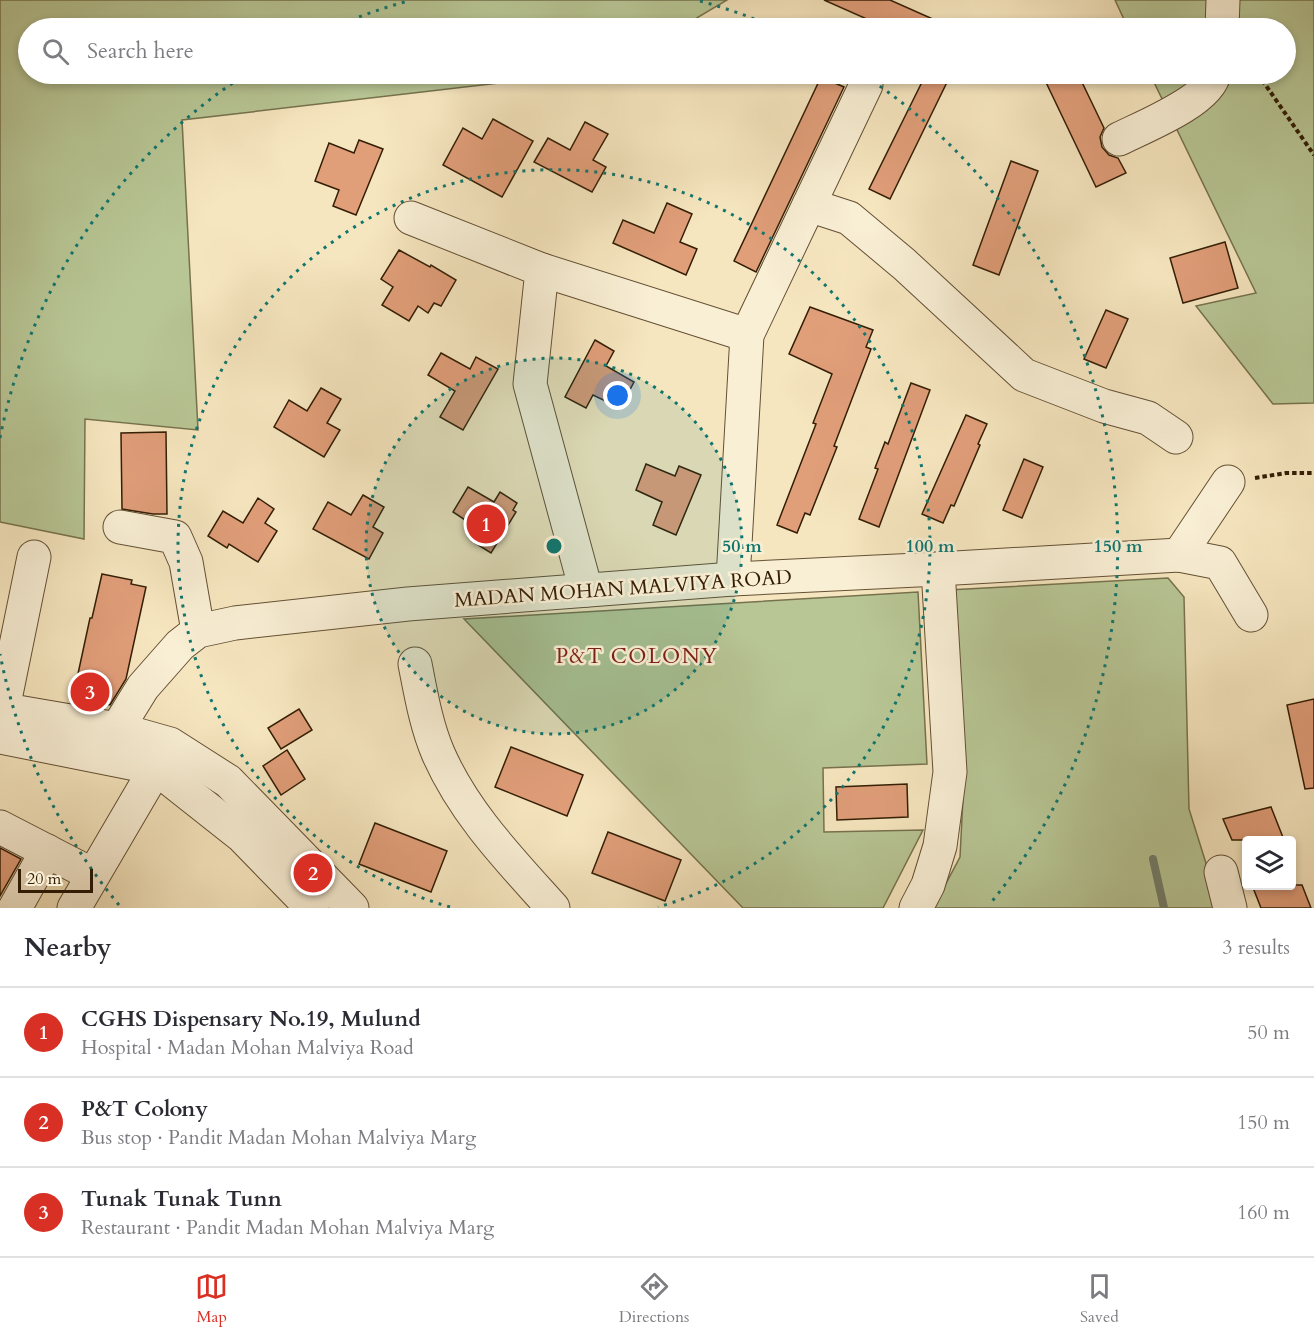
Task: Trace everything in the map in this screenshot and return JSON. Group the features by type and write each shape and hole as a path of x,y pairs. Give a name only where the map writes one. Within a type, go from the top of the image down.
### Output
{"street":[{"path":"1222,18 1223,0"},
{"path":"1119,139 1181,109 1211,84"},
{"path":"733,579 747,335 867,85"},
{"path":"809,205 849,218 904,264 1024,375 1104,406 1148,418 1176,437"},
{"path":"411,218 542,270 747,335"},
{"path":"542,270 530,384 586,590"},
{"path":"1179,555 1228,483"},
{"path":"120,527 175,537 186,562 198,631"},
{"name":"MADAN MOHAN MALVIYA ROAD","path":"117,729 143,687 180,645 198,631 235,623 408,604 733,579 1179,555 1220,563 1251,615"},
{"path":"1,718 34,557"},
{"path":"916,908 928,885 940,846 950,771 938,569"},
{"path":"415,664 424,712 438,753 460,794 494,843 553,908"},
{"path":"1,718 117,729 163,756 312,908"},
{"path":"1,718 163,756 228,781 351,908"},
{"path":"74,908 163,756"},
{"path":"0,828 93,875"},
{"path":"15,908 47,852"},
{"path":"1221,872 1230,908"}],"path":[{"path":"1265,84 1314,155"},
{"path":"1228,483 1286,473 1314,473"}],"green space":[{"path":"0,0 727,0 697,18 18,18 18,84 491,84 182,120 198,430 85,419 84,539 0,522"},
{"path":"1115,0 1314,0 1314,403 1273,404 1196,306 1256,293 1155,84 1296,84 1296,18 1123,18"},
{"path":"1168,578 1184,597 1189,809 1220,908 933,908 960,857 964,778 948,590"},
{"path":"918,592 927,764 823,768 824,832 923,830 883,908 743,908 464,619"}],"building":[{"path":"824,0 890,0 930,18 864,18"},
{"path":"818,84 837,84 844,87 756,272 734,261"},
{"path":"921,84 946,84 890,199 869,189"},
{"path":"1047,84 1083,84 1104,128 1100,137 1102,147 1109,155 1118,158 1126,173 1096,187"},
{"path":"493,119 533,141 502,197 443,165 463,128 482,139"},
{"path":"585,122 608,134 593,160 606,167 592,192 534,162 548,138 570,150"},
{"path":"359,140 383,149 356,215 333,206 339,190 315,181 329,143 354,153"},
{"path":"1011,161 1038,171 999,275 973,265"},
{"path":"667,203 692,214 680,242 697,249 686,275 613,243 623,220 654,233"},
{"path":"1225,242 1238,288 1183,303 1170,258"},
{"path":"399,250 456,280 441,306 434,303 428,313 418,306 409,321 382,305 393,287 381,279"},
{"path":"810,307 873,330 866,347 871,349 834,446 837,447 810,515 805,513 797,533 777,525 816,424 813,423 832,374 789,354"},
{"path":"1106,310 1128,319 1106,368 1084,359"},
{"path":"595,340 614,351 606,366 634,382 620,408 593,395 586,408 565,397"},
{"path":"441,353 470,369 476,357 498,369 463,430 440,417 455,391 428,375"},
{"path":"911,383 930,390 879,527 859,519 878,469 875,468 885,442 888,444"},
{"path":"321,388 341,399 327,423 340,430 324,457 274,427 289,400 307,411"},
{"path":"966,415 987,424 954,506 951,505 943,523 922,514"},
{"path":"166,432 167,514 122,509 121,433"},
{"path":"1024,459 1043,467 1022,518 1003,510"},
{"path":"646,464 675,476 679,466 701,475 676,535 653,525 662,502 636,490"},
{"path":"468,487 494,502 500,492 517,503 513,510 516,512 491,553 475,543 482,531 453,512"},
{"path":"363,495 384,507 373,527 383,533 369,559 313,529 328,502 351,515"},
{"path":"258,498 274,509 265,523 277,531 258,562 229,544 227,548 208,536 223,511 243,523"},
{"path":"102,574 132,580 131,584 146,587 126,679 110,705 73,697"},
{"path":"1314,699 1314,788 1305,789 1287,705"},
{"path":"299,709 312,730 281,749 268,728"},
{"path":"511,747 583,775 567,816 495,787"},
{"path":"287,750 305,779 281,795 263,766"},
{"path":"907,784 908,817 837,820 836,787"},
{"path":"1271,807 1282,836 1242,836 1242,840 1232,840 1223,819"},
{"path":"375,823 447,851 431,892 359,864"},
{"path":"608,832 681,860 665,901 592,873"},
{"path":"0,848 21,859 0,896"},
{"path":"1296,885 1302,885 1311,908 1261,908 1254,890 1296,890"}],"waterway":[{"path":"1153,859 1164,908"}],"place":[{"name":"CGHS Dispensary No.19, Mulund","path":"486,524"},
{"name":"Tunak Tunak Tunn","path":"90,692"},
{"name":"P&T Colony","path":"313,873"}],"district":[{"name":"P&T COLONY","path":"637,656"}]}
